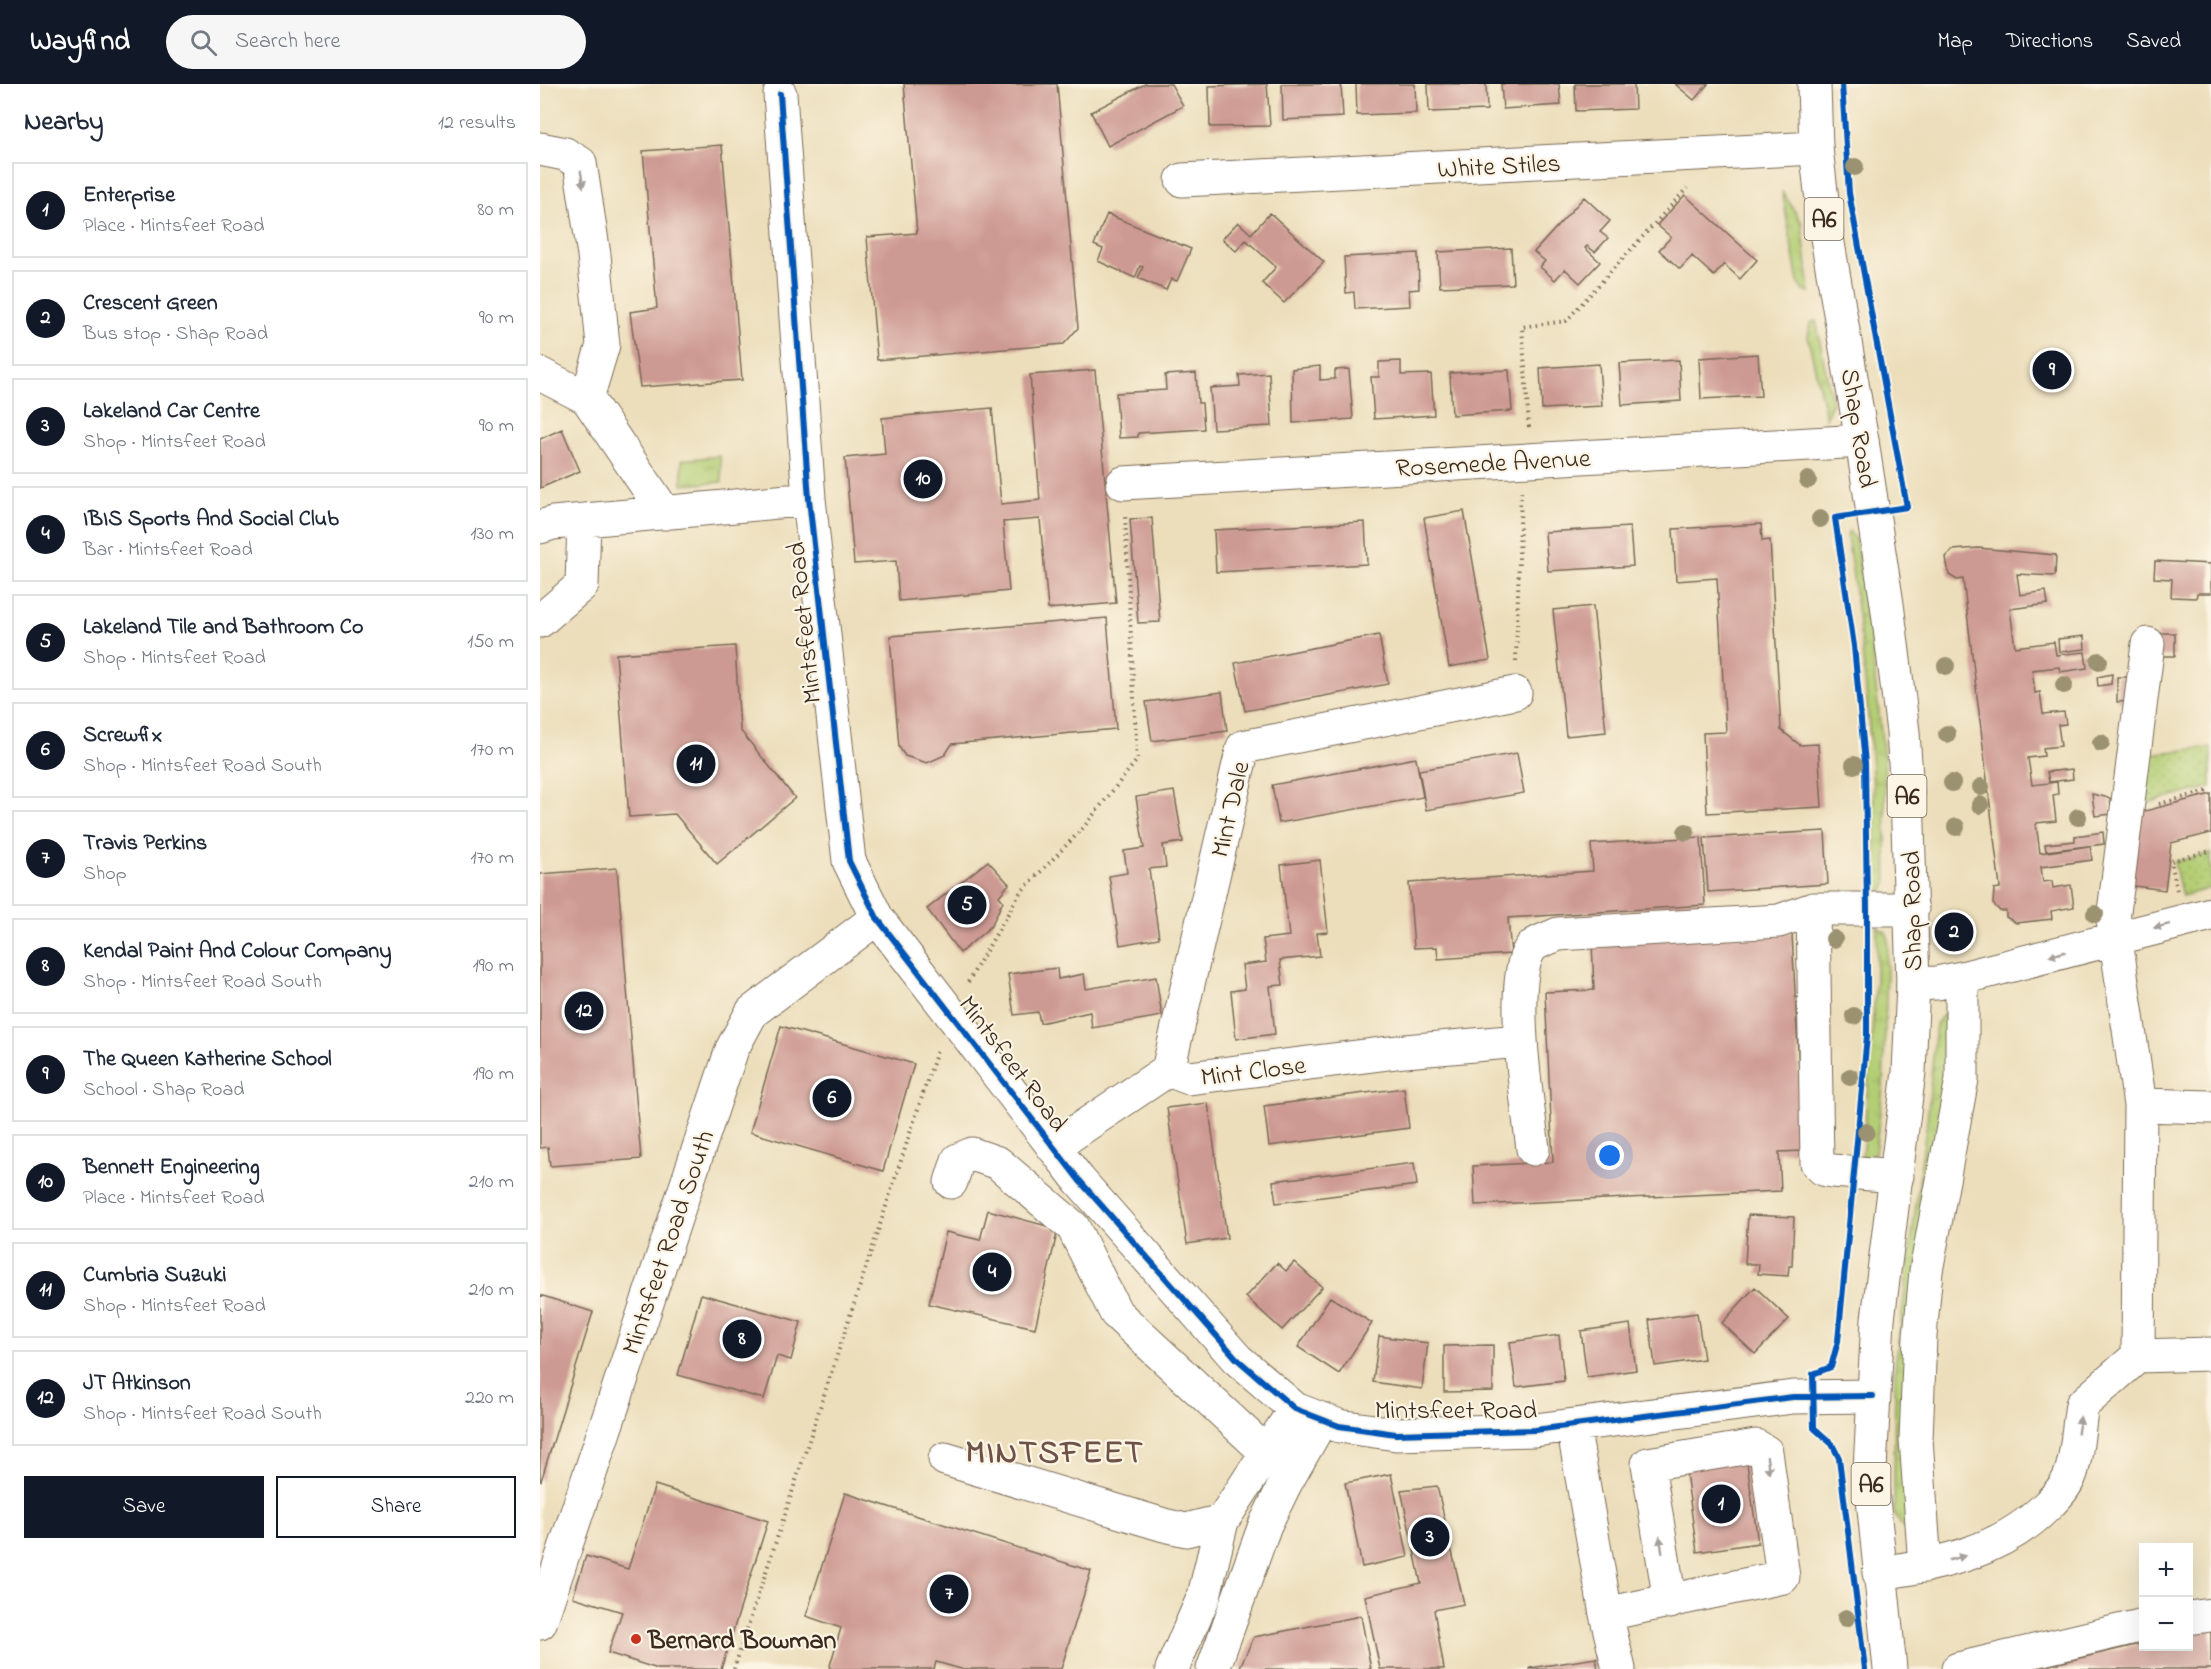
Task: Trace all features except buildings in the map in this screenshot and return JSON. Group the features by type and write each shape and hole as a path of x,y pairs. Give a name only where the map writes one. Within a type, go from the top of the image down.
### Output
{"main road":[{"name":"Shap Road","path":"1814,84 1816,148 1825,226 1863,441 1903,732 1912,909 1913,984 1909,1072 1878,1319 1870,1469 1890,1669"},
{"name":"Mintsfeet Road","path":"780,94 809,499 849,861 877,918 1053,1147 1237,1359 1309,1414 1339,1426 1396,1434 1573,1426 1672,1411 1793,1397 1874,1396"},
{"name":"White Stiles","path":"1182,180 1816,148"},
{"path":"540,149 565,154 580,164 594,255 603,345 587,398"},
{"path":"540,374 587,398 665,513"},
{"name":"Rosemede Avenue","path":"1123,483 1526,473 1863,441"},
{"path":"540,528 553,523 809,499"},
{"path":"540,621 582,585 584,520"},
{"path":"2138,1356 2140,1105 2113,920 2148,644"},
{"name":"Mint Dale","path":"1168,1070 1243,747 1515,693"},
{"path":"1533,1149 1520,1041 1522,966 1531,947 1558,934 1779,921 1813,909 1912,909"},
{"path":"1813,909 1817,1163 1823,1169 1833,1171 1897,1176"},
{"path":"1913,984 1937,983 1962,978 2211,914"},
{"name":"Mintsfeet Road South","path":"542,1608 732,1049 752,1012 877,918"},
{"path":"1925,1566 1916,1439 1920,1336 1926,1270 1962,1079 1962,978"},
{"name":"Mint Close","path":"1053,1147 1168,1070 1189,1077 1405,1051 1520,1041"},
{"path":"2140,1105 2211,1107"},
{"path":"951,1182 958,1160 972,1154 998,1163 1073,1227 1116,1313 1267,1453"},
{"path":"1879,1573 1925,1566 1970,1554 2011,1536 2040,1513 2058,1494 2071,1474 2082,1404 2138,1356 2211,1354"},
{"path":"1172,1669 1204,1596 1222,1521 1267,1453 1309,1414"},
{"path":"1213,1669 1265,1525 1285,1484 1309,1414"},
{"path":"1573,1426 1606,1614 1619,1669"},
{"path":"1606,1614 1670,1602 1783,1577 1767,1452 1756,1446 1648,1464 1670,1602"},
{"path":"945,1460 1186,1530 1222,1521"},
{"path":"2193,1617 2211,1615"},
{"path":"1958,1669 2139,1625"}],"path":[{"path":"1515,693 1526,473 1522,327 1566,321 1695,179"},
{"path":"734,1669 950,1012 1020,893 1083,828 1137,760 1123,483"},
{"path":"2155,805 2211,790"},
{"path":"2178,897 2171,861 2211,851"}],"green space":[{"path":"1782,191 1802,223 1810,292 1803,291 1798,282"},
{"path":"1816,321 1832,402 1826,418 1808,337 1810,323"},
{"path":"720,456 722,482 682,485 682,460"},
{"path":"1849,531 1855,539 1870,633 1884,759 1887,882 1883,891 1876,894 1874,804 1868,714 1847,535"},
{"path":"2211,747 2211,787 2134,806 2141,755"},
{"path":"2211,853 2211,888 2182,896 2174,862"},
{"path":"1877,927 1886,932 1888,937 1883,1087 1875,1153 1862,1161 1876,981"},
{"path":"1947,1010 1953,1029 1911,1530 1904,1529 1894,1514 1895,1367 1928,1112 1936,1024"}],"cycle path":[{"path":"1842,84 1849,193 1907,507 1835,518 1854,646 1865,763 1867,1036 1838,1341 1831,1367 1813,1374 1814,1428 1832,1444 1839,1458 1865,1669"},
{"path":"780,94 809,499 849,861 877,918 1079,1180 1237,1359 1295,1409 1339,1426 1396,1434 1535,1430 1793,1397 1873,1396"}],"place":[{"name":"The Queen Katherine School","path":"2052,370"},
{"name":"Bennett Engineering","path":"923,479"},
{"name":"Cumbria Suzuki","path":"696,764"},
{"name":"Lakeland Tile and Bathroom Co","path":"967,905"},
{"name":"Crescent Green","path":"1954,932"},
{"name":"JT Atkinson","path":"584,1011"},
{"name":"Screwfix","path":"832,1098"},
{"name":"IBIS Sports And Social Club","path":"992,1272"},
{"name":"Kendal Paint And Colour Company","path":"742,1339"},
{"name":"Enterprise","path":"1721,1504"},
{"name":"Lakeland Car Centre","path":"1430,1537"},
{"name":"Travis Perkins","path":"949,1594"},
{"name":"Bernard Bowman","path":"636,1639"}],"district":[{"name":"MINTSFEET","path":"1055,1451"}]}
